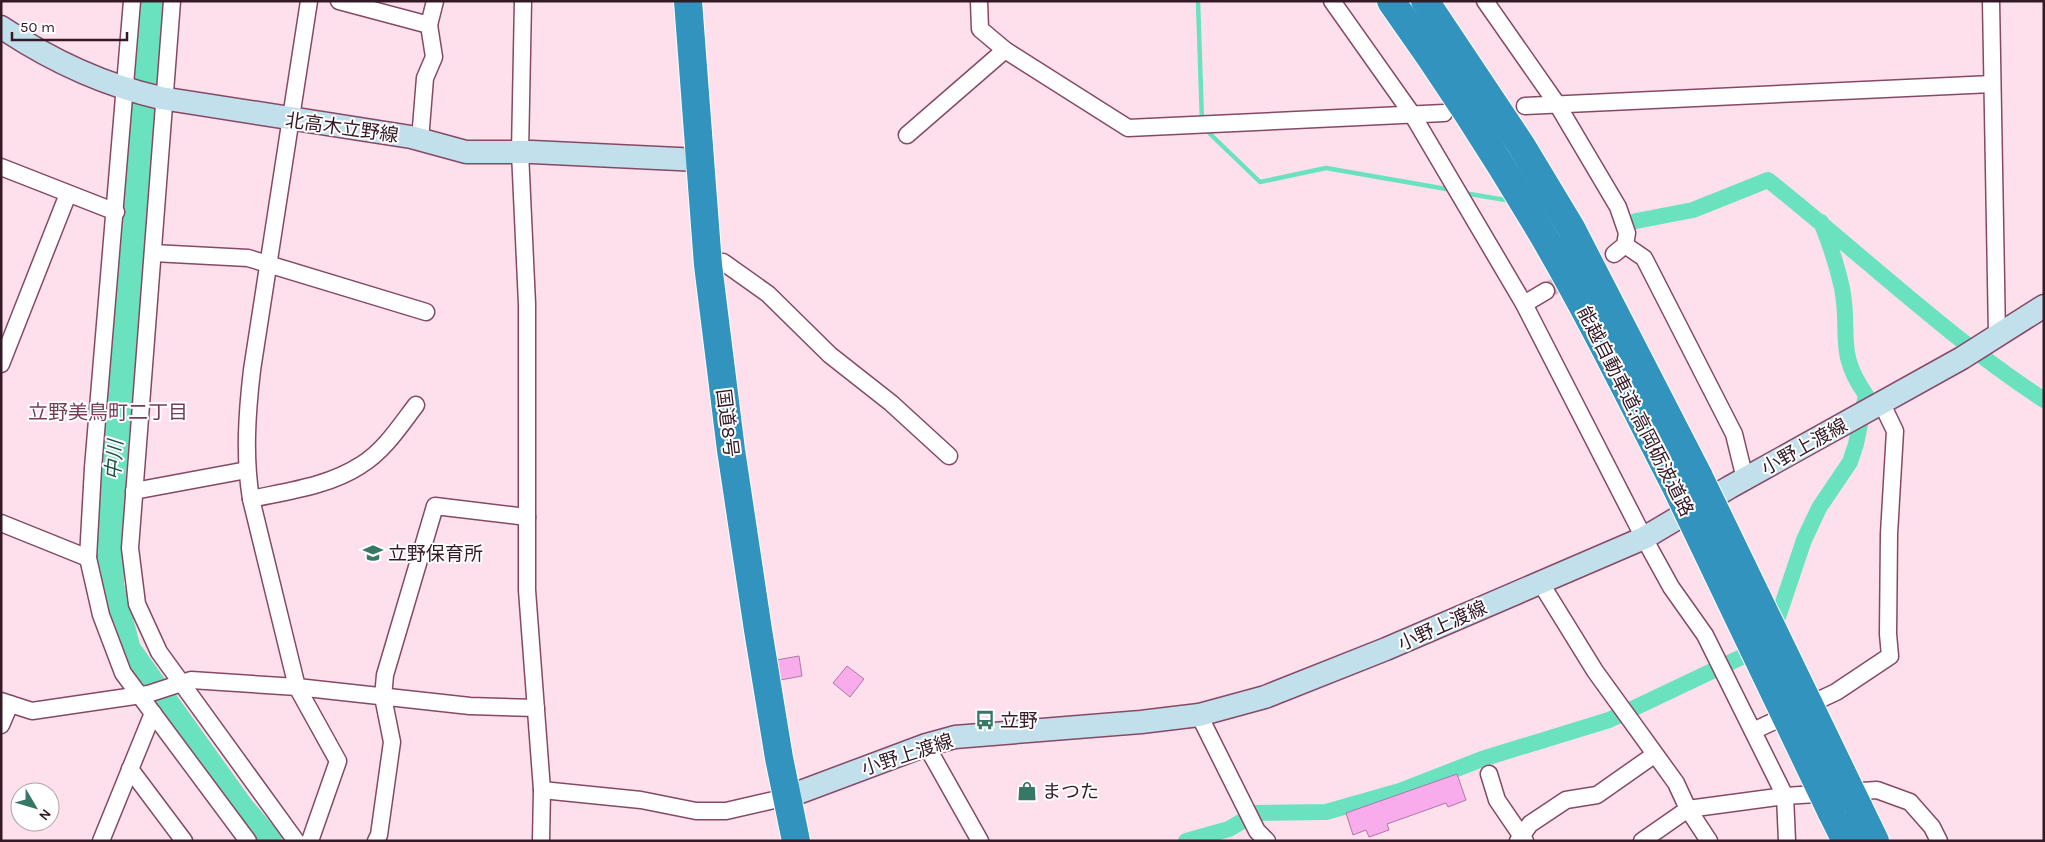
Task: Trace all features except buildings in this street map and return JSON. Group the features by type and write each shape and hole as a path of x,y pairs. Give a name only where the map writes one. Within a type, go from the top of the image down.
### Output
{"highway":[{"name":"国道8号","path":"688,1 708,265 731,450 758,630 796,841"},
{"name":"能越自動車道;高岡砺波道路","path":"1391,1 1438,67 1541,231 1590,318 1687,481 1875,841"},
{"name":"能越自動車道;高岡砺波道路","path":"1425,1 1521,145 1571,228 1687,481 1831,811 1846,841"}],"main road":[{"name":"北高木立野線","path":"1,27 48,56 128,90 163,98 420,140 466,152 520,152 699,160"},
{"name":"小野上渡線","path":"787,797 926,745 955,737 1141,722 1199,715 1265,697 1386,649 1644,538 1744,479 1882,404 1980,347 2044,306"}],"street":[{"path":"132,1 128,90 93,468 88,558 101,616 123,673 143,694 153,713 248,841"},
{"path":"172,1 163,98 130,548 137,604 158,652 176,685 296,841"},
{"path":"309,1 251,378 247,470 251,498 297,687 338,761 310,841"},
{"path":"339,1 429,25"},
{"path":"420,140 425,78 434,57 429,25 435,1"},
{"path":"523,1 520,152 527,304 527,590 542,790 540,841"},
{"path":"979,1 980,29 1005,50 1128,128 1444,113"},
{"path":"1332,1 1412,114 1524,304 1644,538 1671,587 1705,635 1785,796 1788,841"},
{"path":"1485,1 1557,104 1618,207 1627,233 1619,250 1644,258 1734,434 1744,479"},
{"path":"1980,347 1992,84 1992,1"},
{"path":"907,135 1005,50"},
{"path":"1525,106 1992,84"},
{"path":"1,167 116,212"},
{"path":"1,364 68,194"},
{"path":"153,253 248,258 426,312"},
{"path":"708,265 723,262 768,294 830,355 891,403 950,456"},
{"path":"1524,304 1546,291"},
{"path":"1753,731 1836,692 1890,656 1888,634 1889,534 1895,431 1882,404"},
{"path":"251,498 320,484 362,465 388,441 416,405"},
{"path":"134,491 247,470"},
{"path":"376,841 380,835 392,742 383,697 385,675 435,506 527,517"},
{"path":"1,523 88,558"},
{"path":"1540,582 1595,671 1676,783 1688,809 1709,841"},
{"path":"1,725 5,702 32,711 143,694 191,680 297,687 470,706 536,708"},
{"path":"101,841 153,713"},
{"path":"1199,715 1257,831 1267,841"},
{"path":"926,745 980,841"},
{"path":"1489,774 1497,800 1521,839 1530,824 1566,800 1597,795 1654,755"},
{"path":"130,769 184,841"},
{"path":"542,790 641,800 696,811 726,811 787,797"},
{"path":"1642,841 1688,809 1785,796 1877,790 1910,802 1932,828 1939,841"}],"waterway":[{"name":"中川","path":"149,1 132,255 112,476 110,585 127,650 240,808 268,841"},
{"path":"1198,1 1202,122"},
{"path":"1205,129 1260,182 1326,168 1452,190"},
{"path":"1636,221 1693,210 1768,180 1937,321 2007,375 2044,400"},
{"path":"1464,193 1511,201"},
{"path":"1186,841 1229,829 1256,813 1326,812 1400,791 1482,759 1609,720 1769,644 1804,540 1819,508 1850,462 1856,444 1866,395 1856,380 1850,366 1847,354 1842,288 1821,222"}],"tunnel":[{"path":"1546,291 1614,254"}],"place":[{"name":"立野保育所","path":"373,553"},
{"name":"立野","path":"985,720"},
{"name":"まつた","path":"1027,791"}],"district":[{"name":"立野美鳥町二丁目","path":"108,412"}]}
